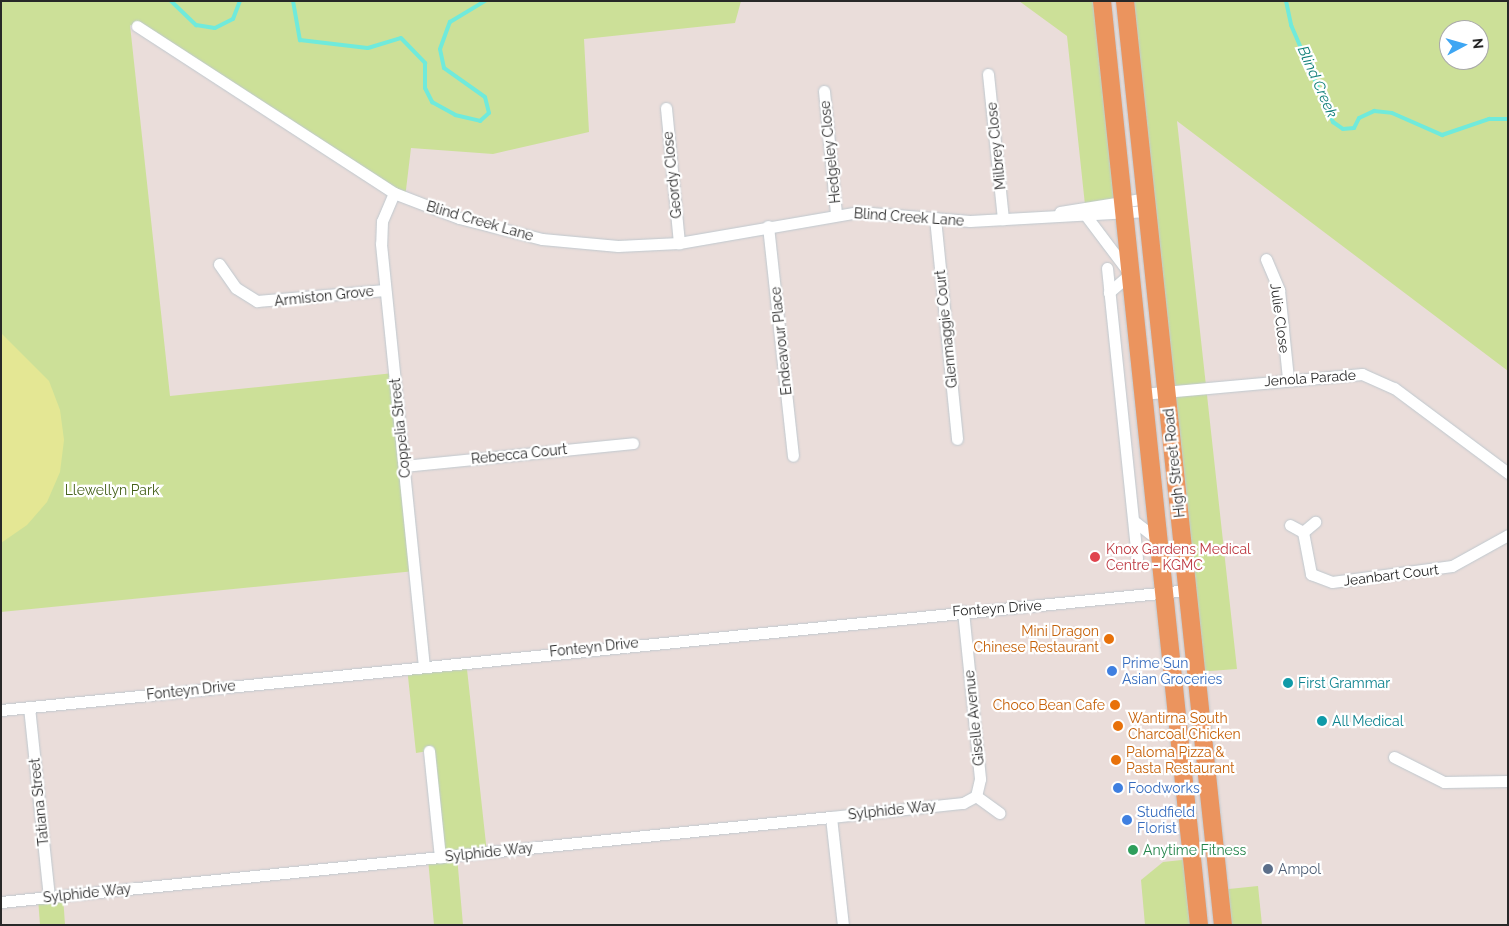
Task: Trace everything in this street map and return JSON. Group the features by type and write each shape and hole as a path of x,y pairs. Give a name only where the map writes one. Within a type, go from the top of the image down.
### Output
{"main road":[{"name":"High Street Road","path":"1102,1 1198,925"},
{"name":"High Street Road","path":"1125,1 1223,925"},
{"path":"1192,868 1212,829"}],"street":[{"name":"Blind Creek Lane","path":"137,26 394,193 459,218 542,239 618,246 680,243 836,214 1003,219 1147,205"},
{"name":"Milbrey Close","path":"988,74 1003,219"},
{"name":"Hedgeley Close","path":"824,91 836,214"},
{"name":"Geordy Close","path":"666,108 680,243"},
{"name":"Coppelia Street","path":"394,193 381,228 385,290 424,665"},
{"name":"Blind Creek Lane","path":"1051,214 1087,217 1123,207"},
{"path":"1087,217 1130,274 1109,292"},
{"name":"Glenmaggie Court","path":"935,218 957,439"},
{"name":"Endeavour Place","path":"768,226 793,456"},
{"name":"Julie Close","path":"1266,259 1279,290 1288,378"},
{"name":"Armiston Grove","path":"219,264 236,288 257,301 385,290"},
{"path":"1106,268 1137,558"},
{"name":"Jenola Parade","path":"1142,394 1346,372 1377,378 1508,473"},
{"name":"Rebecca Court","path":"404,466 633,443"},
{"path":"1134,521 1157,539"},
{"path":"1290,526 1304,532 1315,522"},
{"name":"Jeanbart Court","path":"1304,532 1311,574 1332,582 1452,566 1508,535"},
{"name":"Fonteyn Drive","path":"1,710 424,665 1188,590"},
{"name":"Giselle Avenue","path":"963,611 980,779 976,796"},
{"name":"Tatiana Street","path":"29,707 49,897"},
{"path":"429,752 440,857"},
{"path":"1394,757 1444,782 1508,781"},
{"path":"976,796 999,813"},
{"name":"Sylphide Way","path":"1,902 831,817 963,802 976,796"},
{"path":"831,817 843,925"}],"green space":[{"name":"Llewellyn Park","path":"1,1 741,1 735,23 584,39 589,132 493,154 411,148 405,198 130,25 170,396 394,373 415,571 1,612"},
{"path":"1019,1 1102,1 1122,201 1085,205 1067,36"},
{"path":"1126,1 1508,1 1508,371 1177,121 1237,669 1196,672"},
{"path":"1,333 49,381 60,410 64,440 60,472 47,502 27,525 1,543"},
{"path":"466,660 487,853 457,856 463,925 434,925 428,859 440,857 428,751 416,753 407,667"},
{"path":"1191,859 1199,925 1145,925 1141,880 1163,862"},
{"path":"1258,886 1262,925 1223,925 1219,890"},
{"path":"63,896 65,925 40,925 38,898"}],"waterway":[{"name":"Blind Creek","path":"171,1 196,25 215,28 233,19 240,1"},
{"name":"Blind Creek","path":"293,1 300,40 368,48 401,38 425,63 425,88 432,102 455,115 480,121 489,113 485,97 444,68 440,49 450,22 485,1"},
{"name":"Blind Creek","path":"1286,1 1291,25 1333,122 1343,129 1354,128 1359,118 1374,111 1392,113 1442,135 1489,119 1508,119"}],"place":[{"name":"Knox Gardens Medical Centre - KGMC","path":"1095,557"},
{"name":"Mini Dragon Chinese Restaurant","path":"1109,639"},
{"name":"Prime Sun Asian Groceries","path":"1112,671"},
{"name":"First Grammar","path":"1288,683"},
{"name":"Choco Bean Cafe","path":"1115,705"},
{"name":"All Medical","path":"1322,721"},
{"name":"Wantirna South Charcoal Chicken","path":"1118,726"},
{"name":"Paloma Pizza & Pasta Restaurant","path":"1116,760"},
{"name":"Foodworks","path":"1118,788"},
{"name":"Studfield Florist","path":"1127,820"},
{"name":"Anytime Fitness","path":"1133,850"},
{"name":"Ampol","path":"1268,869"}]}
